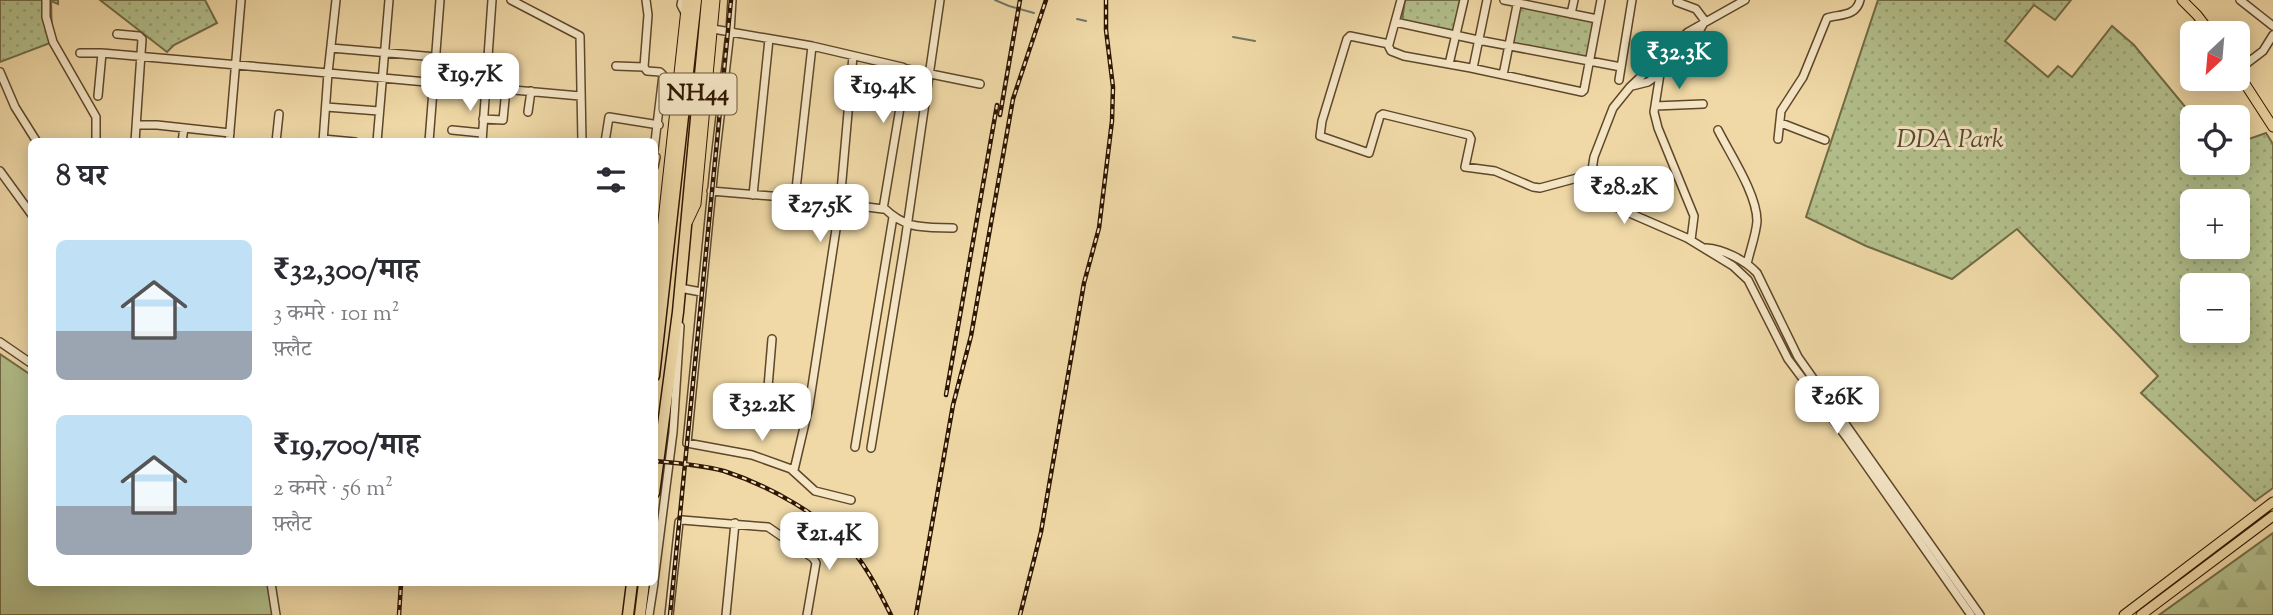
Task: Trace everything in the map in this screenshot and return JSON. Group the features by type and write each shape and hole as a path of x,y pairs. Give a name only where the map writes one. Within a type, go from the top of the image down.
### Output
{"highway":[{"name":"NH44","path":"658,317 663,300 696,0"},
{"name":"NH44","path":"658,463 678,312 707,0"},
{"path":"628,615 632,586"},
{"path":"640,615 644,586"}],"main road":[{"path":"658,267 685,0"},
{"path":"687,222 696,204 715,0"},
{"path":"2182,0 2202,21"},
{"path":"2189,0 2207,21"},
{"path":"2250,84 2273,116"},
{"path":"2250,88 2273,127"},
{"path":"658,280 663,300"},
{"path":"2124,615 2273,502"},
{"path":"2141,615 2273,516"}],"street":[{"path":"46,0 46,17 53,42 96,117 96,138"},
{"path":"229,138 241,0"},
{"path":"323,138 336,0"},
{"path":"377,138 389,0"},
{"path":"429,138 440,0"},
{"path":"452,130 482,137 492,0"},
{"path":"511,0 580,36 582,138"},
{"path":"644,67 648,15 646,0"},
{"path":"732,0 687,443 752,455 792,470 815,491 851,500"},
{"path":"871,448 908,225 940,0"},
{"path":"1388,45 1401,0"},
{"path":"1449,64 1464,0"},
{"path":"1472,68 1487,0"},
{"path":"1504,0 1545,4 1597,19"},
{"path":"1571,13 1574,0"},
{"path":"1592,174 1540,188 1533,187 1495,171 1465,167 1471,139 1469,135 1383,114 1380,116 1369,153 1320,136 1322,121 1349,37 1388,45 1395,53 1582,92 1601,0"},
{"path":"1619,80 1632,0"},
{"path":"1668,0 1696,9 1705,21"},
{"path":"1745,0 1688,32 1632,86 1611,112 1594,158 1592,189 1599,198 1705,248 1733,266 1748,280 1788,359 1847,438 1970,615"},
{"path":"1778,139 1781,111 1803,77 1826,18 1847,15 1858,6 1860,0"},
{"path":"1503,75 1518,1"},
{"path":"2242,1 2273,26"},
{"path":"1632,86 1648,82 1660,74 1671,58 1697,35 1705,21"},
{"path":"1395,22 1621,67"},
{"path":"713,29 812,46 902,66 928,75 980,84"},
{"path":"117,34 141,37 135,138"},
{"path":"2250,61 2263,51 2273,35"},
{"path":"753,195 769,38"},
{"path":"795,198 812,46"},
{"path":"331,48 436,57"},
{"path":"79,53 580,96"},
{"path":"98,96 102,53"},
{"path":"792,470 795,468 808,406 840,203 853,56"},
{"path":"616,66 644,67 647,71 660,72 663,75 657,138"},
{"path":"884,208 906,69"},
{"path":"0,72 15,107 34,138"},
{"path":"1660,74 1655,106 1658,128 1694,216 1691,240"},
{"path":"484,118 503,120 506,89"},
{"path":"528,112 531,91"},
{"path":"1655,106 1703,104"},
{"path":"326,107 379,111"},
{"path":"276,138 279,114"},
{"path":"605,138 609,117 659,125"},
{"path":"1781,123 1825,140"},
{"path":"137,125 230,133"},
{"path":"183,138 184,128"},
{"path":"1718,130 1751,196 1755,212 1757,223 1747,264"},
{"path":"0,171 28,210"},
{"path":"711,191 884,208 908,225 953,228"},
{"path":"855,447 894,217"},
{"path":"1705,248 1720,251 1757,272 1798,357 1980,615"},
{"path":"680,288 701,292"},
{"path":"658,550 673,432 681,330 678,312"},
{"path":"767,399 772,339"},
{"path":"0,342 28,361"},
{"path":"754,397 808,406"},
{"path":"669,615 680,521 735,523 772,528 816,560 807,615"},
{"path":"726,615 735,523"},
{"path":"273,586 276,615"},
{"path":"649,615 653,586"}],"green space":[{"path":"0,0 58,0 58,4 51,1 50,43 0,62"},
{"path":"100,0 205,0 217,23 174,45 167,52"},
{"path":"1405,0 1460,0 1454,31 1402,20"},
{"path":"1516,0 1596,17 1588,58 1506,42"},
{"name":"DDA Park","path":"1878,0 2071,0 2055,20 2034,5 2005,41 2048,77 2058,66 2072,77 2112,26 2134,45 2184,105 2180,105 2180,175 2250,175 2250,139 2266,133 2273,144 2273,488 2255,501 2141,393 2158,376 2017,229 1952,279 1866,246 1806,217"},
{"path":"0,354 28,373 28,586 271,586 273,615 0,615"},
{"path":"2273,533 2273,615 2159,615"}],"waterway":[{"path":"995,0 1034,13"},
{"path":"1077,19 1086,21"},
{"path":"1233,37 1255,41"}],"railway":[{"path":"670,615 731,0"},
{"path":"1000,115 1020,0"},
{"path":"916,615 953,405 971,336 1013,99 1046,0"},
{"path":"1020,615 1041,532 1084,283 1099,228 1112,121 1113,87 1106,30 1106,0"},
{"path":"946,395 997,105"},
{"path":"658,461 724,471 758,484 810,513 852,550 891,615"},
{"path":"399,615 401,586"}]}
